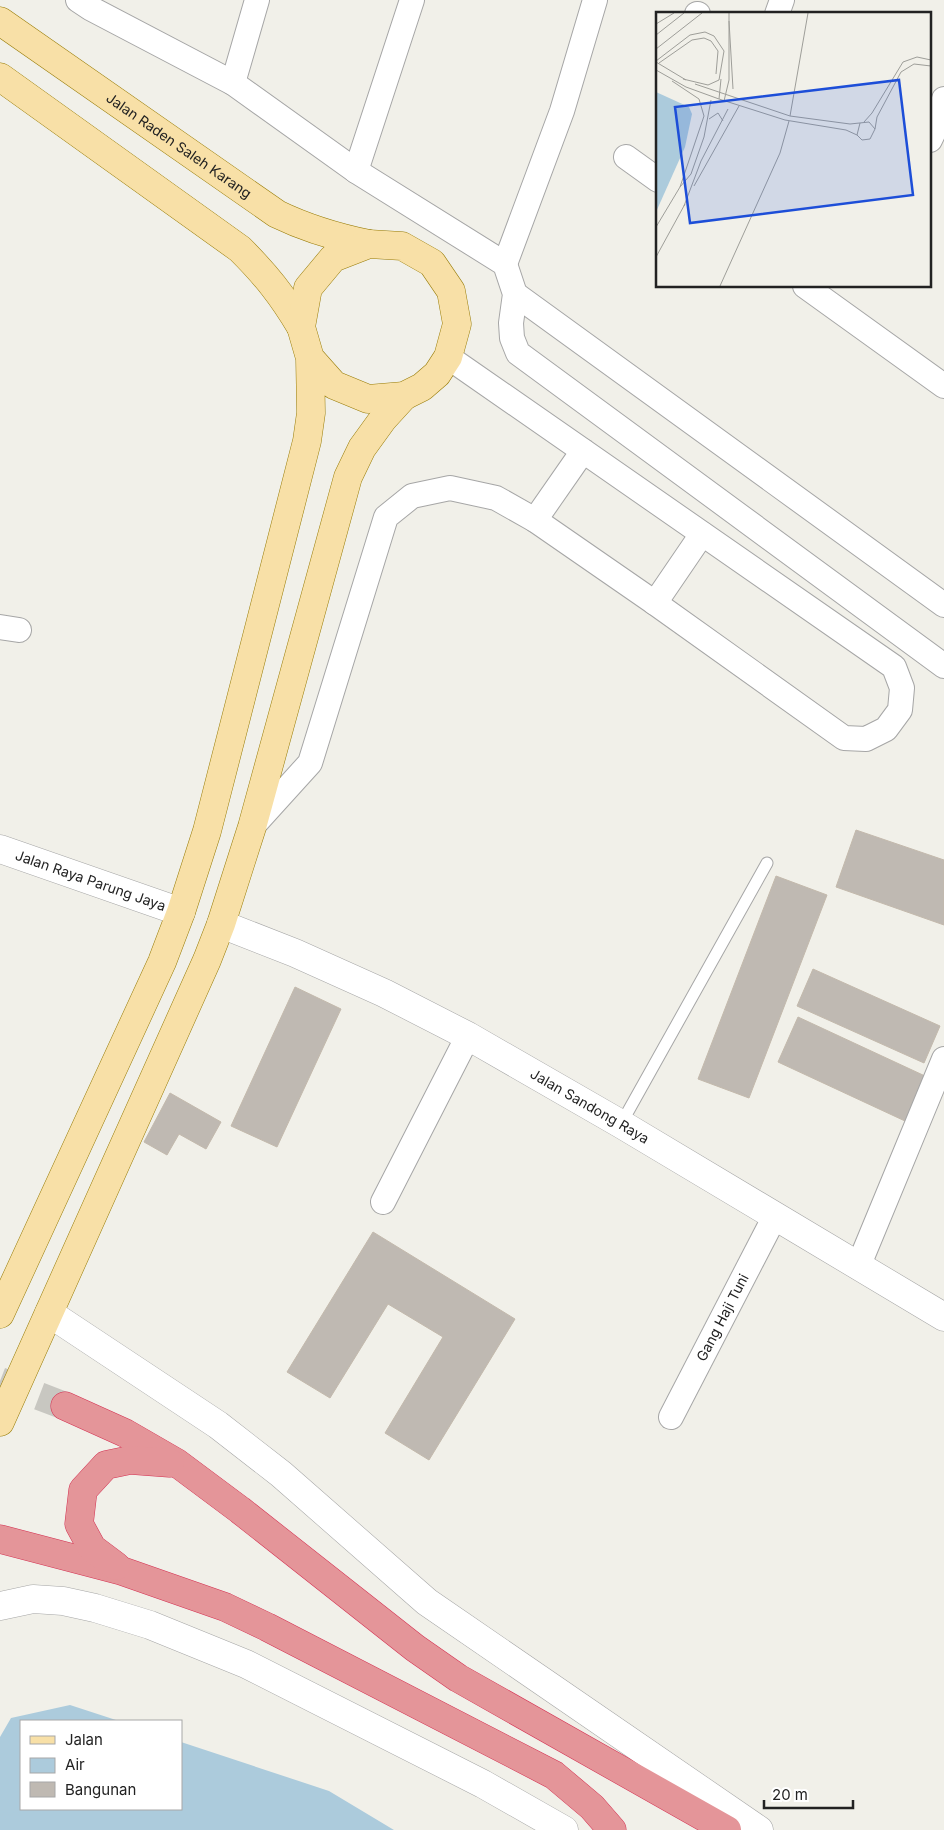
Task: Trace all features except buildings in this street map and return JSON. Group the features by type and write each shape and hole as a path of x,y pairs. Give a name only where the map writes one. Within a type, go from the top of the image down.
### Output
{"highway":[{"path":"66,1406 125,1433 177,1463 435,1663 458,1678 726,1830"},
{"path":"122,1571 92,1548 79,1524 84,1490 106,1465 130,1460 177,1463"},
{"path":"0,1539 122,1571 186,1592 242,1615 554,1774 592,1806 612,1830"}],"main road":[{"name":"Jalan Raden Saleh Karang","path":"0,21 277,214 330,236 369,244"},
{"path":"0,77 240,249 262,271 282,295 301,327 310,358 311,404 307,442 207,831 181,912 162,962 0,1314"},
{"path":"0,1422 207,960 252,827 348,477 362,448 383,419 404,396 422,387 437,374 448,357 457,324 451,291 432,263 402,246 369,244 333,258 308,288 301,327"},
{"path":"310,358 334,385 368,399 404,396"}],"street":[{"path":"78,0 233,82 356,171 505,264"},
{"path":"233,82 257,0"},
{"path":"356,171 412,0"},
{"path":"594,0 562,111 505,264 515,294 511,323 512,338 518,353 944,666"},
{"path":"778,12 782,0"},
{"path":"932,136 937,125 944,98"},
{"path":"626,157 656,179"},
{"path":"808,288 944,386"},
{"path":"515,294 944,605"},
{"path":"252,827 310,763 386,517 412,496 450,488 496,498 535,520 844,738 866,739 886,729 900,710 902,688 894,667 448,357"},
{"path":"535,520 583,451"},
{"path":"655,603 702,534"},
{"name":"Jalan Raya Parung Jaya","path":"0,849 181,912"},
{"name":"Jalan Sandong Raya","path":"220,924 384,993 468,1036 621,1124 944,1318"},
{"path":"383,1202 468,1036"},
{"path":"858,1267 944,1059"},
{"name":"Gang Haji Tuni","path":"671,1417 775,1216"},
{"path":"49,1313 218,1425 281,1474 427,1602 759,1830"},
{"path":"0,1606 33,1599 63,1601 95,1608 150,1625 254,1668 483,1784 564,1830"}],"lane":[{"path":"621,1124 766,863"}],"water":[{"path":"70,1705 116,1720 20,1720 20,1810 182,1810 182,1742 329,1791 394,1830 0,1830 0,1737 11,1718"}],"tunnel":[{"path":"0,1381 65,1406"}]}
